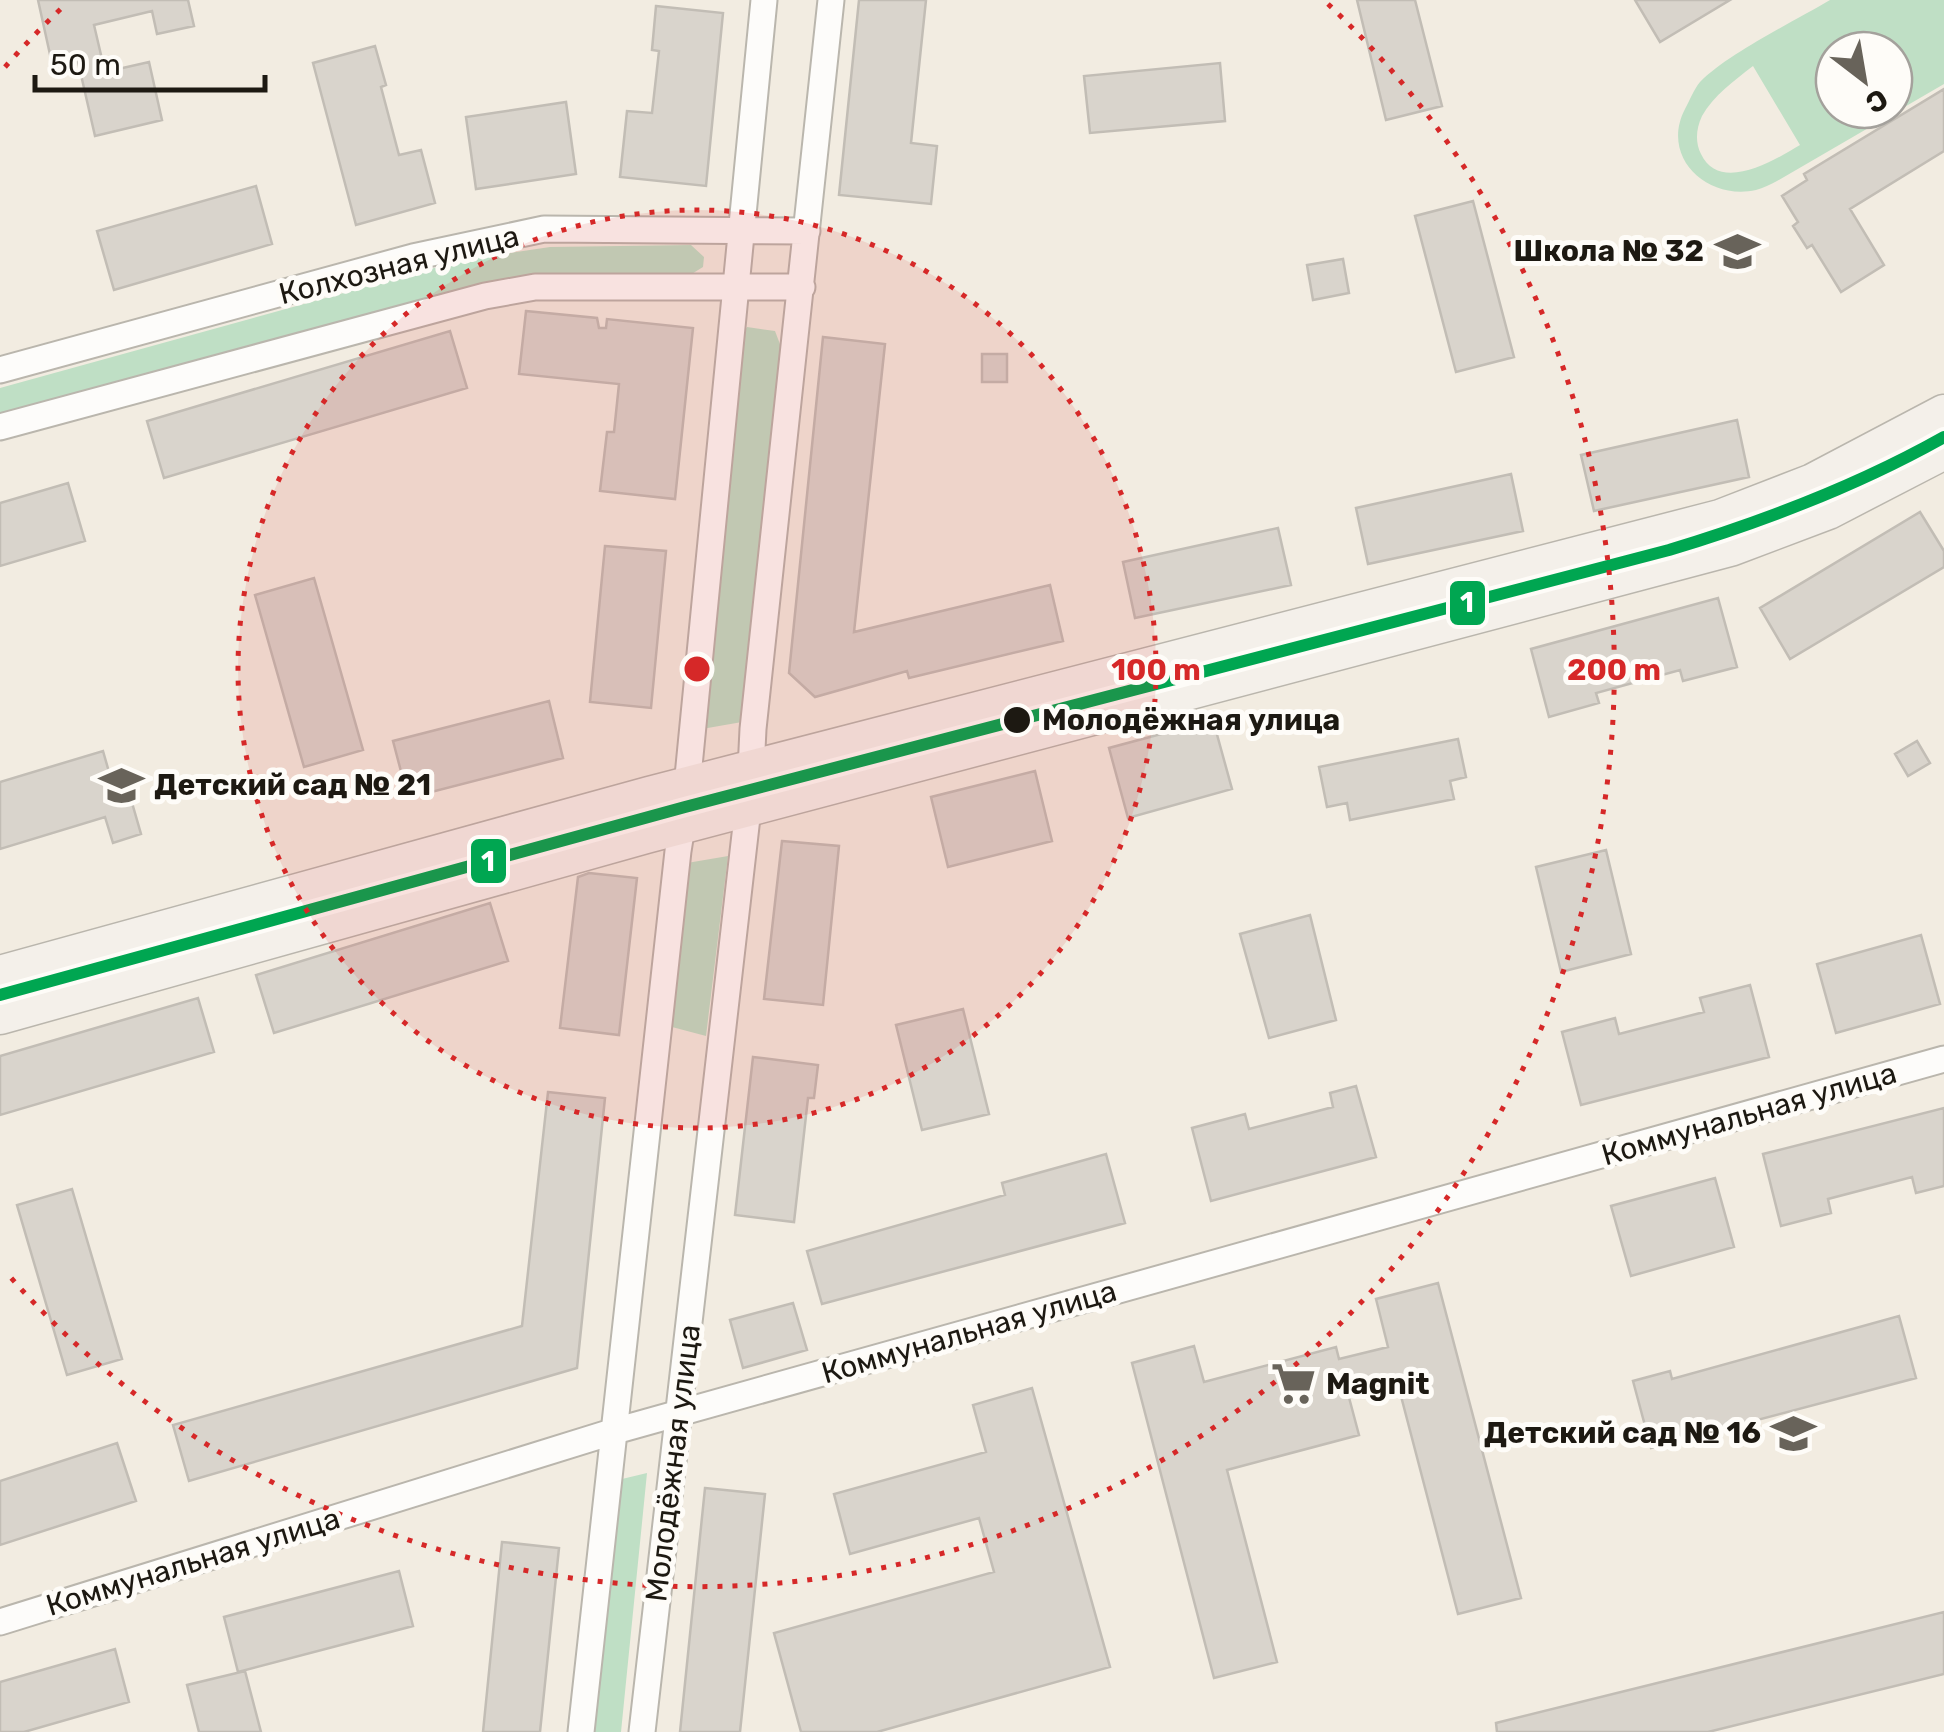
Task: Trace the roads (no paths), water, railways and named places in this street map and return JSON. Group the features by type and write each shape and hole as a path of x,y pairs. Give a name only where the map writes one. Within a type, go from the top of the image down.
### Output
{"street":[{"name":"Молодёжная улица","path":"581,1732 683,825 764,0"},
{"name":"Молодёжная улица","path":"642,1732 748,808 755,710 831,0"},
{"name":"Колхозная улица","path":"0,370 413,257 544,229 808,231"},
{"name":"Колхозная улица","path":"0,428 485,296 536,288 802,286"},
{"path":"0,975 687,786 1720,519 1812,483 1944,414"},
{"path":"0,1015 683,825 1730,547 1828,510 1944,450"},
{"name":"Коммунальная улица","path":"0,1622 614,1431 1944,1059"}],"place":[{"name":"Школа № 32","path":"1737,251"},
{"name":"Молодёжная улица","path":"1017,720"},
{"name":"Детский сад № 21","path":"121,785"},
{"name":"Magnit","path":"1293,1384"},
{"name":"Детский сад № 16","path":"1794,1433"}]}
